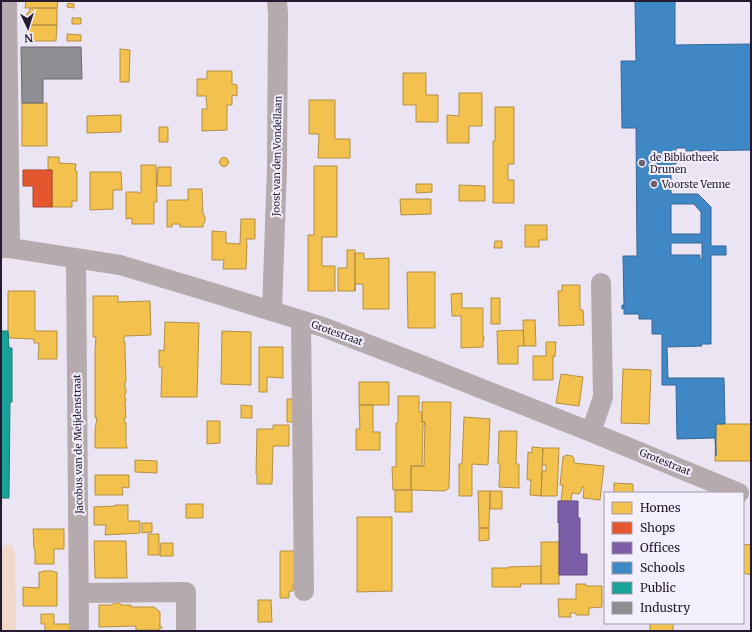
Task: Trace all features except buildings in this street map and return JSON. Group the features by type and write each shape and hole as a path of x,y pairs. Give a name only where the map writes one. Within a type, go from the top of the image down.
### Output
{"street":[{"path":"5,248 7,1"},
{"name":"Joost van den Vondellaan","path":"272,311 277,167 277,1"},
{"name":"Grotestraat","path":"5,248 120,265 323,327 591,432 737,492"},
{"name":"Jacobus van de Meijdenstraat","path":"76,258 79,631"},
{"path":"591,432 603,397 601,283"},
{"path":"301,320 304,591"},
{"path":"79,593 186,592 186,631"}],"shaded area":[{"path":"7,545 11,545 15,554 16,631 1,631 1,550"}],"place":[{"name":"de Bibliotheek Drunen","path":"642,163"},
{"name":"Voorste Venne","path":"654,184"}]}
